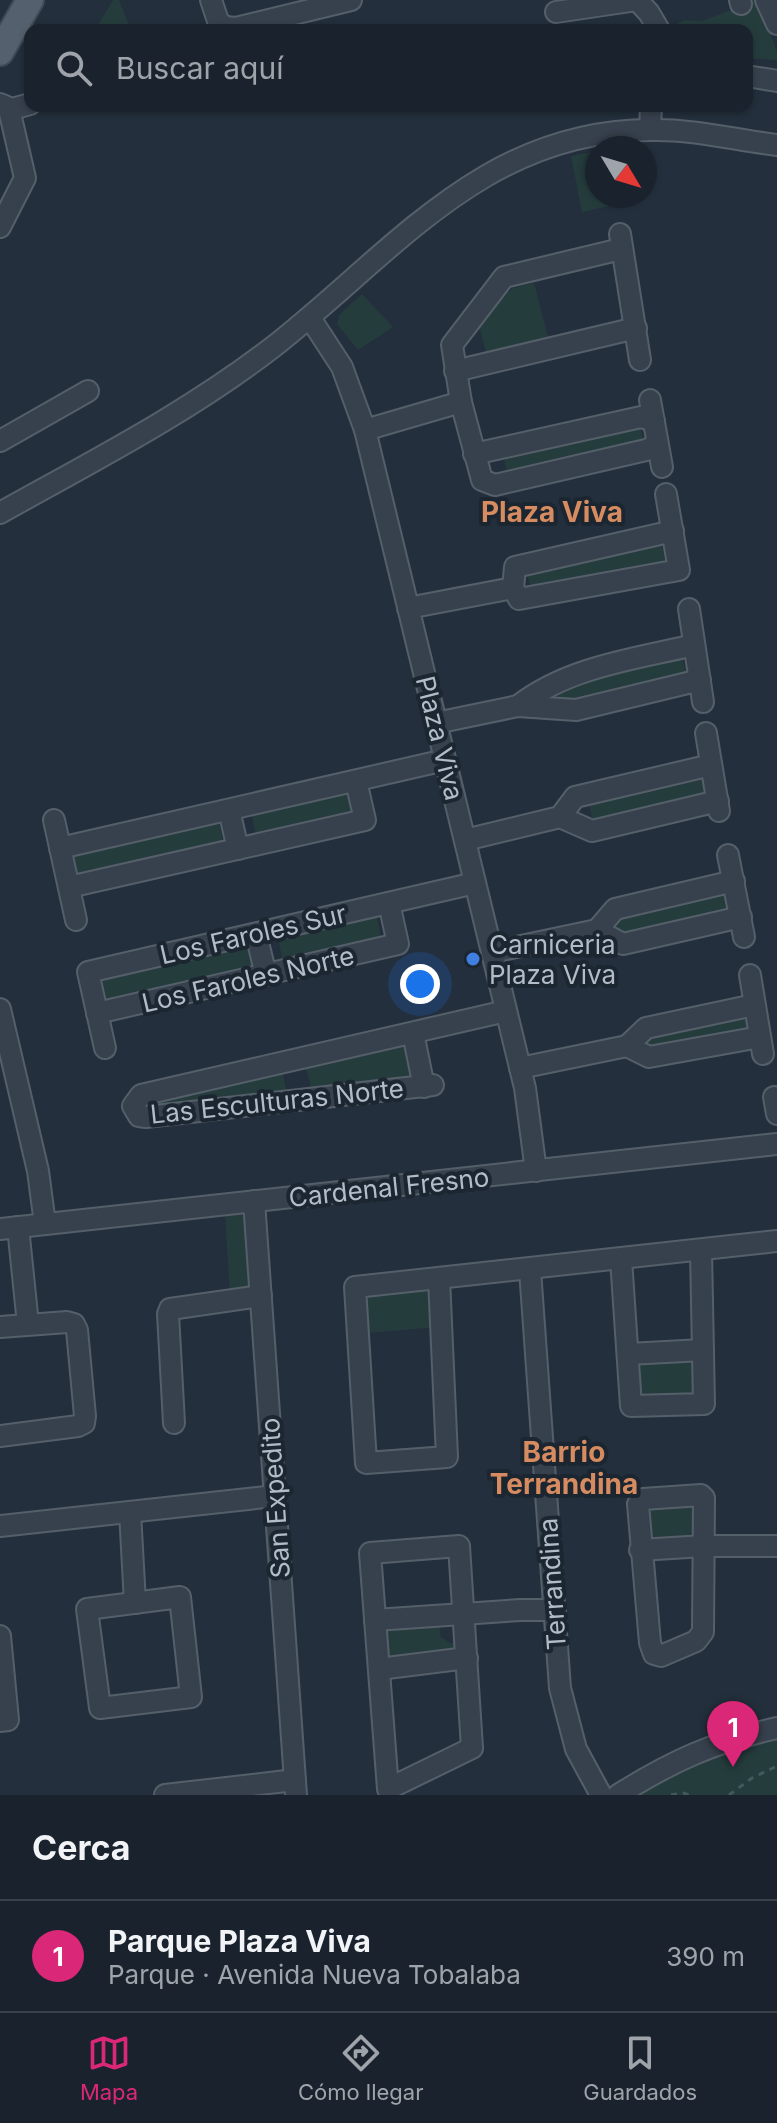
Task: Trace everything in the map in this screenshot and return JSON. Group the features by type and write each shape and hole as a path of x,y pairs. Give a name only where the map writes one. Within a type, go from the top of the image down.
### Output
{"main road":[{"path":"0,52 30,0"}],"street":[{"path":"211,0 220,24"},
{"path":"252,24 351,0"},
{"path":"766,0 777,24"},
{"path":"556,12 639,2"},
{"path":"639,2 646,24"},
{"path":"639,2 655,24"},
{"path":"753,77 777,81"},
{"path":"0,227 25,178 5,106"},
{"path":"650,130 651,112"},
{"path":"0,513 193,402 262,355 310,318 444,202 485,174 519,158 601,134 650,130 695,132 777,145"},
{"path":"640,360 620,242 504,277 452,345 461,402 482,480 495,485 646,450 653,447 656,431"},
{"name":"Plaza Viva","path":"310,318 342,367 365,430 520,1068 536,1171"},
{"path":"455,371 636,328"},
{"path":"0,441 88,391"},
{"path":"650,400 662,467"},
{"path":"365,430 461,402"},
{"path":"474,454 641,417 656,431"},
{"path":"666,494 673,531 679,570 519,599 513,588 515,567 673,531"},
{"path":"408,608 513,588"},
{"path":"689,609 703,702"},
{"path":"518,706 539,689 581,672 694,645"},
{"path":"436,723 518,706 576,710 700,680"},
{"path":"465,840 560,817 592,831 718,806 706,733"},
{"path":"60,848 445,760"},
{"path":"560,817 575,797 711,765"},
{"path":"69,887 365,820 356,781"},
{"path":"229,810 238,849"},
{"path":"54,820 76,920"},
{"path":"597,930 623,944 742,927 728,855"},
{"path":"492,952 597,930 615,909 734,881"},
{"name":"Los Faroles Sur","path":"97,1013 88,972 475,883"},
{"name":"Los Faroles Norte","path":"97,1013 398,944 389,903"},
{"path":"256,934 266,975"},
{"path":"627,1046 649,1057 762,1046 750,975"},
{"path":"520,1068 627,1046 646,1028 754,1005"},
{"path":"0,1009 7,1070 39,1179 45,1224"},
{"path":"301,1099 294,1062 506,1011"},
{"path":"97,1013 105,1048"},
{"name":"Las Esculturas Norte","path":"294,1062 141,1095 135,1101 135,1112 146,1117 428,1086 413,1033"},
{"name":"Cardenal Fresno","path":"9,1228 777,1144"},
{"name":"San Expedito","path":"254,1201 296,1788"},
{"path":"9,1228 28,1324"},
{"path":"439,1278 447,1457 366,1463 355,1287 777,1241"},
{"path":"621,1259 631,1406 704,1404 701,1250"},
{"name":"Terrandina","path":"530,1270 558,1668 564,1709 576,1749 601,1795"},
{"path":"174,1423 170,1309 261,1296"},
{"path":"0,1327 74,1324 84,1423 0,1436"},
{"path":"628,1354 703,1350"},
{"path":"701,1495 704,1498 704,1546 703,1632 696,1641 661,1656 654,1654 650,1643 640,1550 638,1504 643,1499 701,1495"},
{"path":"0,1526 275,1496"},
{"path":"130,1512 135,1603"},
{"path":"459,1546 464,1613 472,1748 388,1789 370,1553 459,1546"},
{"path":"640,1550 777,1546"},
{"path":"180,1597 191,1697 100,1708 87,1609 135,1603 180,1597"},
{"path":"375,1620 555,1610"},
{"path":"0,1636 8,1720 0,1721"},
{"path":"379,1669 467,1658"},
{"path":"618,1795 666,1765 693,1753 777,1728"},
{"path":"165,1795 296,1788"}],"path":[{"path":"729,1795 752,1778 777,1766"},
{"path":"671,1795 690,1795"}],"green space":[{"path":"113,0 119,0 129,24 99,24"},
{"path":"747,0 757,0 777,51 777,60 753,58 753,24 676,24 684,20 702,21 747,4"},
{"path":"585,153 585,208 600,208 582,212 571,156"},
{"path":"534,283 549,340 487,356 478,321 513,288"},
{"path":"362,294 393,327 358,350 337,324 339,315"},
{"path":"639,422 644,443 508,476 503,454"},
{"path":"661,543 666,564 532,593 527,573"},
{"path":"682,657 687,677 561,706 556,686"},
{"path":"705,778 709,797 593,822 589,804"},
{"path":"350,790 356,816 256,837 251,811"},
{"path":"218,818 224,846 75,880 69,851"},
{"path":"730,891 734,908 619,938 615,921"},
{"path":"377,917 382,942 283,963 278,938"},
{"path":"247,944 253,972 104,1005 98,977"},
{"path":"753,1013 757,1033 650,1053 646,1033"},
{"path":"408,1044 414,1081 312,1092 306,1068"},
{"path":"283,1073 287,1094 145,1108 144,1103"},
{"path":"245,1214 250,1294 230,1295 225,1215"},
{"path":"435,1290 438,1327 367,1333 365,1295"},
{"path":"692,1360 692,1398 637,1401 635,1363"},
{"path":"699,1498 695,1529 681,1542 647,1544 644,1501"},
{"path":"438,1619 441,1637 456,1643 457,1653 386,1662 384,1623"},
{"path":"777,1739 777,1795 636,1795 705,1762"}],"place":[{"name":"Carniceria Plaza Viva","path":"473,959"},
{"name":"Parque Plaza Viva","path":"733,1767"}],"district":[{"name":"Plaza Viva","path":"552,512"},
{"name":"Barrio Terrandina","path":"564,1468"}]}
